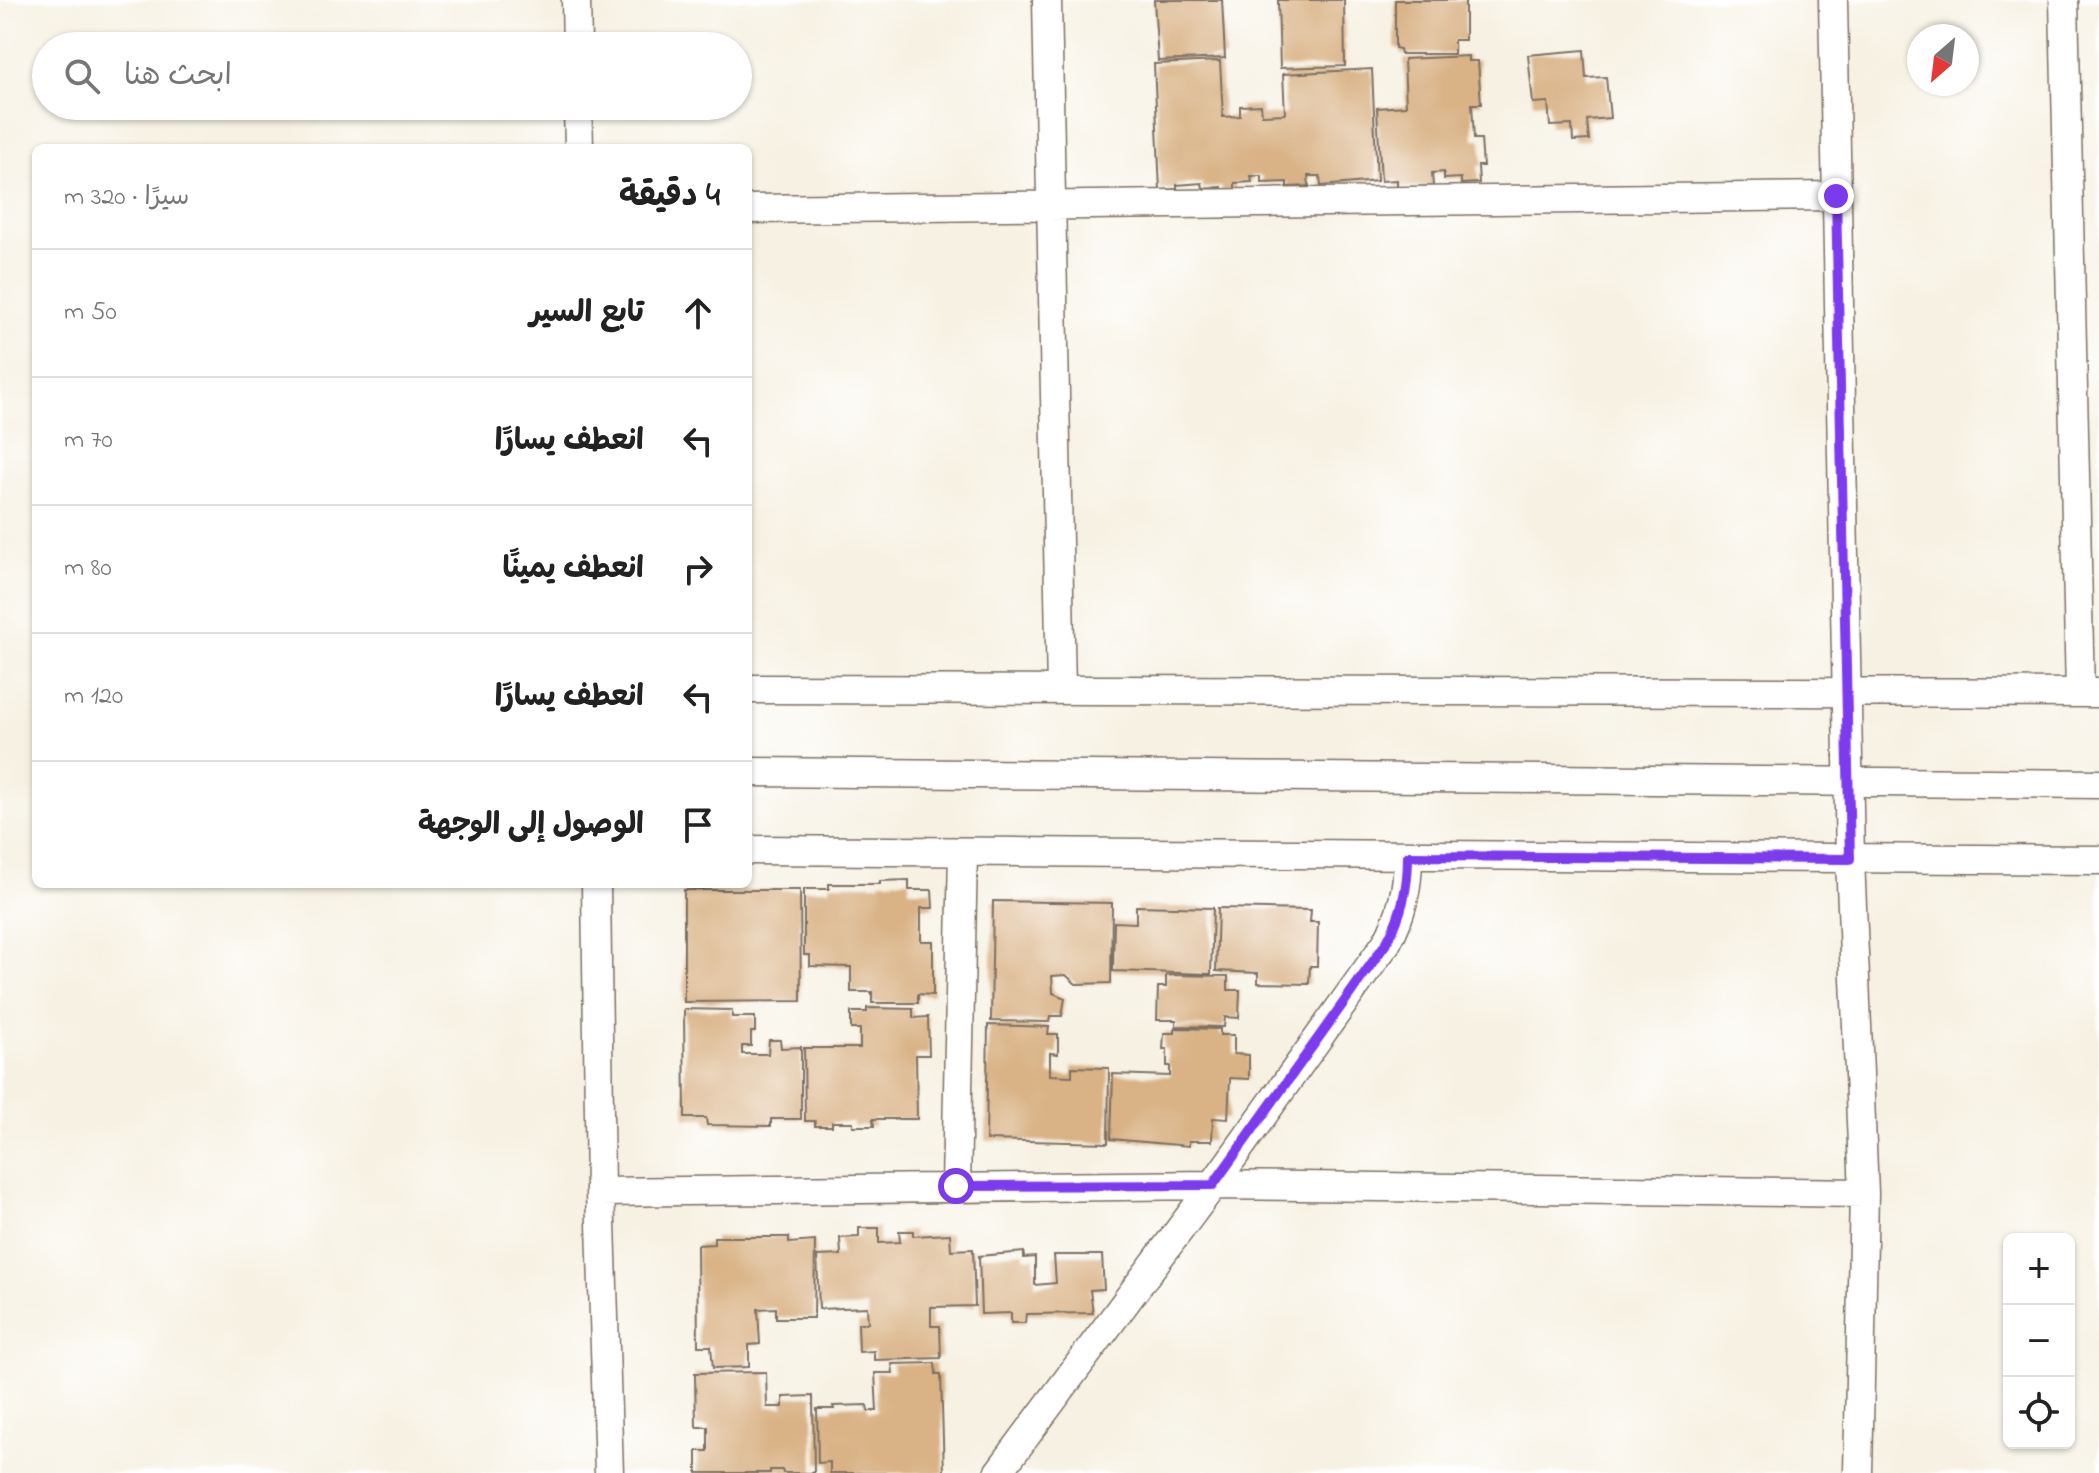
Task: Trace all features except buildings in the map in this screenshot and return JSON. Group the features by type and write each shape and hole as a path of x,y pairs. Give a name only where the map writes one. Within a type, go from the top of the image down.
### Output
{"street":[{"path":"576,0 577,32"},
{"path":"1047,0 1061,690"},
{"path":"1833,0 1850,859 1864,1193 1858,1473"},
{"path":"752,689 2090,693 2064,0"},
{"path":"578,120 579,144"},
{"path":"752,209 1836,196"},
{"path":"752,772 2099,784"},
{"path":"752,850 2099,860"},
{"path":"956,1186 963,852"},
{"path":"998,1473 1213,1185 1387,942 1404,902 1408,884 1408,856"},
{"path":"596,888 600,1192 609,1473"},
{"path":"600,1192 1213,1185 1864,1193"}],"route":[{"path":"956,1186 1213,1185 1387,942 1404,902 1408,884 1408,856 1850,859 1836,196"}]}
